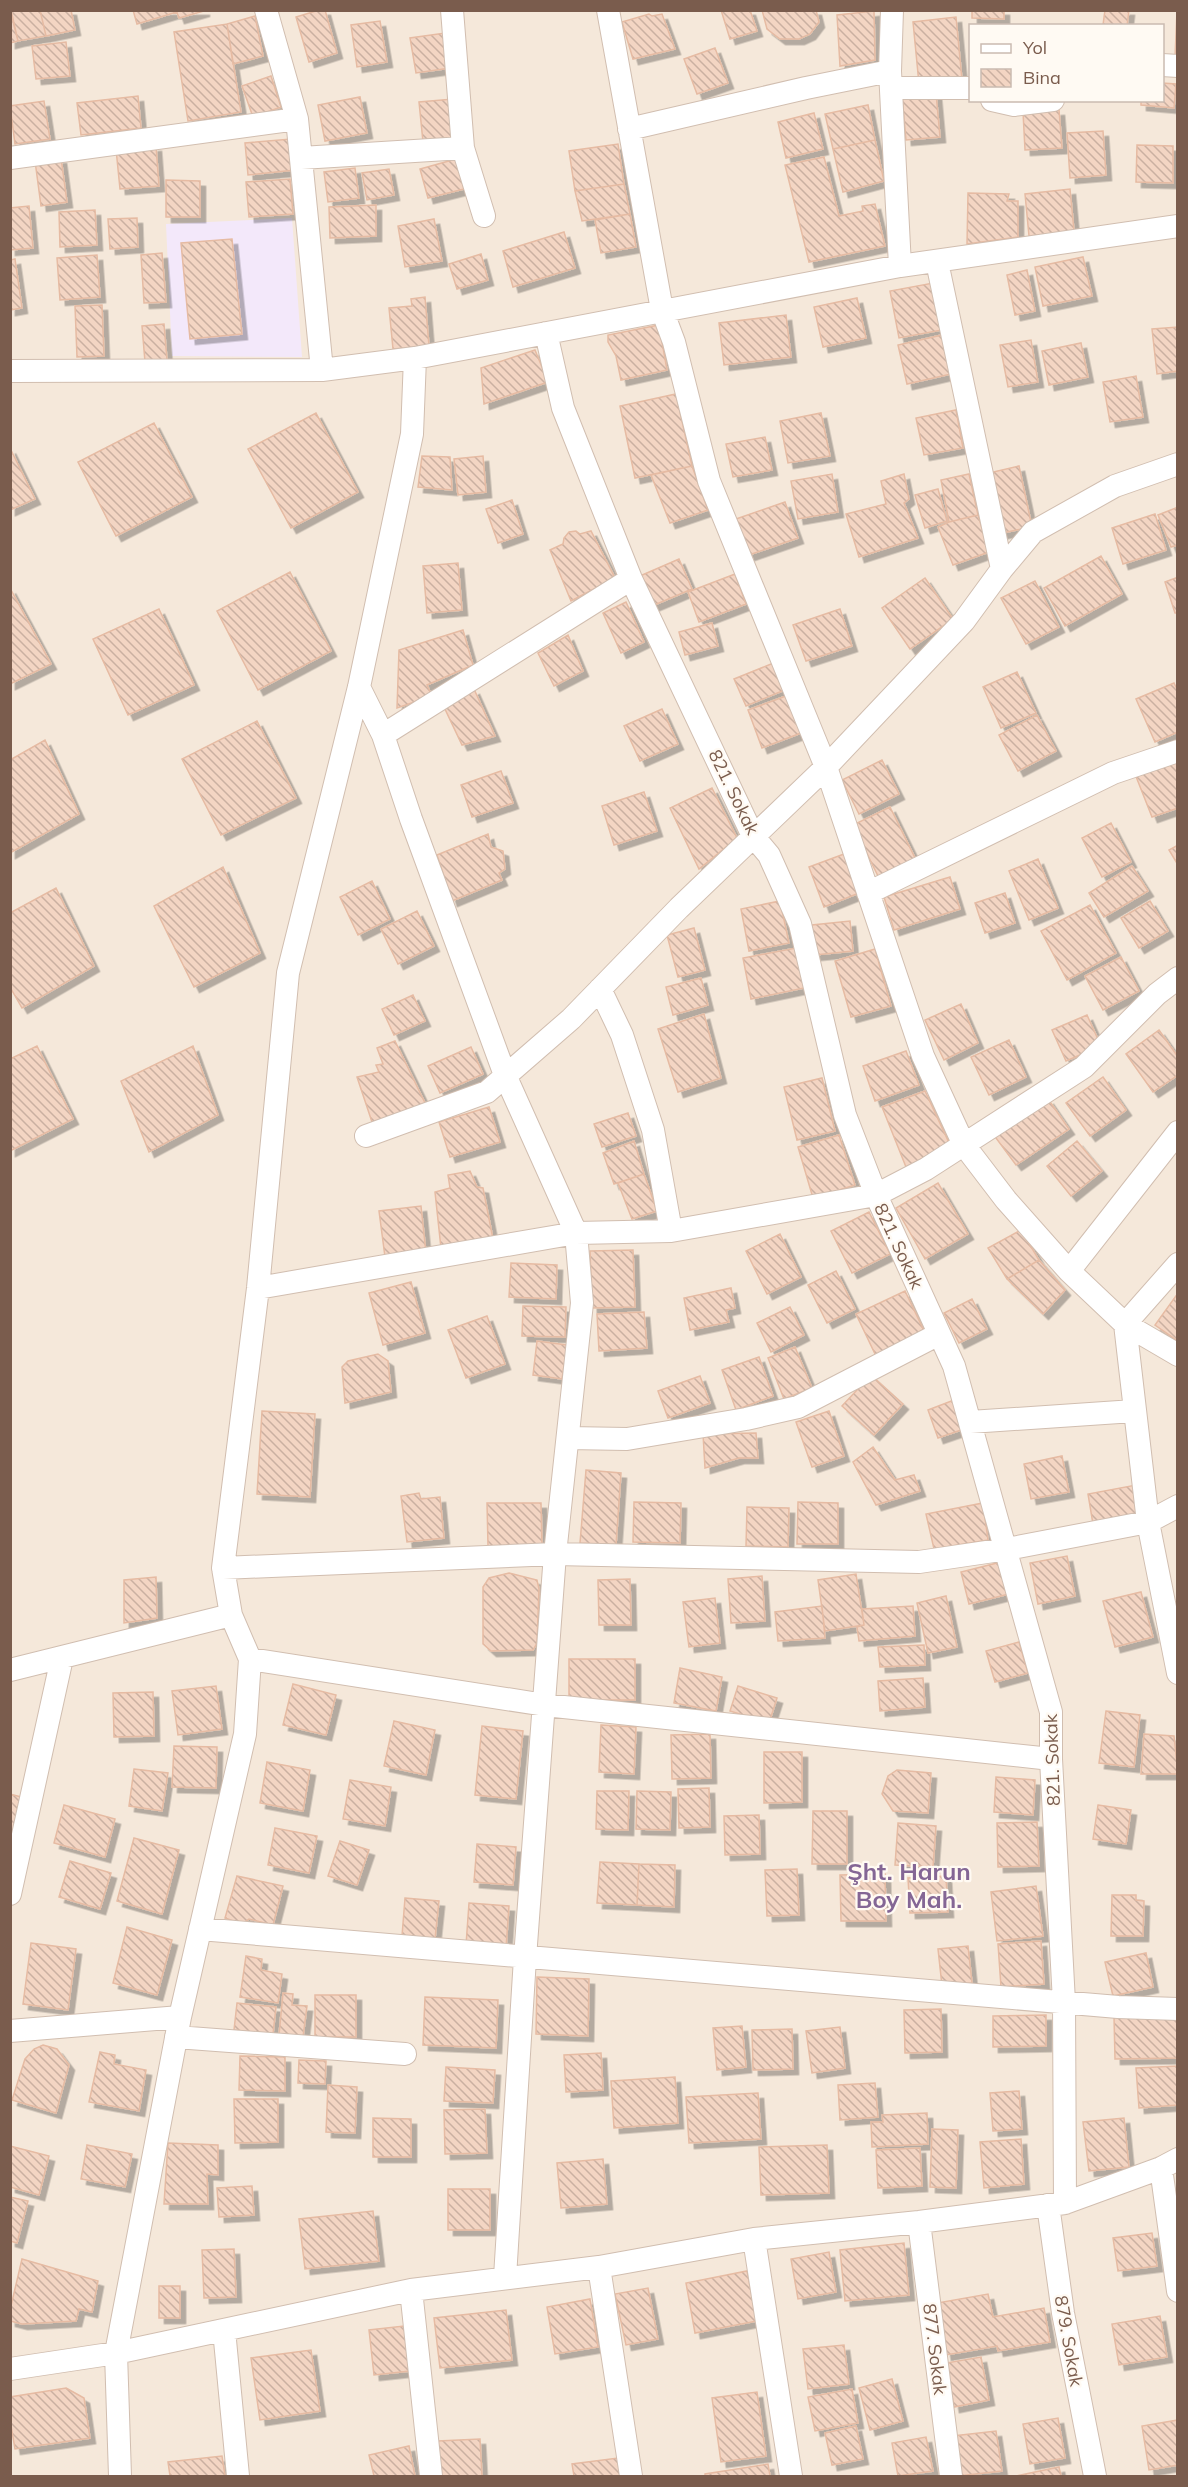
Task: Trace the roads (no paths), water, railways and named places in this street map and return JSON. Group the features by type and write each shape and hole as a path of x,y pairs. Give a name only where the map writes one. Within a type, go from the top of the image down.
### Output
{"street":[{"path":"266,10 297,119 322,370"},
{"path":"452,10 464,148 484,216"},
{"path":"608,10 662,310 674,342 709,481 826,767 923,1056 964,1145 1006,1200 1069,1271 1125,1324 1178,1355"},
{"path":"891,10 891,80 900,266"},
{"path":"629,129 806,88 891,80 969,88"},
{"path":"1001,102 1014,105 1037,102"},
{"path":"10,158 297,119"},
{"path":"301,158 464,148"},
{"path":"10,371 322,370 415,358 900,266 1178,226"},
{"path":"938,262 1002,569"},
{"name":"821. Sokak","path":"546,333 563,408 631,579 753,836 769,855 800,924 845,1115 876,1195 954,1366 1007,1549 1051,1712 1051,1760 1064,2002 1057,2204"},
{"path":"120,2476 116,2353 178,2027 245,1734 250,1659 231,1615 224,1568 258,1288 288,973 359,687 412,434 415,358"},
{"path":"366,1136 487,1092 571,1019 753,836 826,767 964,621 1033,531 1115,486 1178,464"},
{"path":"383,735 631,579"},
{"path":"359,687 383,735 411,819 505,1075 576,1233 582,1303 555,1554 525,1958 506,2277"},
{"path":"868,893 1113,773 1178,751"},
{"path":"258,1288 576,1233 671,1231 876,1195 926,1169 1084,1067 1157,994 1178,978"},
{"path":"600,989 622,1035 652,1130 671,1231"},
{"path":"1069,1271 1178,1132"},
{"path":"1178,1264 1125,1324 1148,1522 1178,1673"},
{"path":"568,1438 627,1439 746,1419 798,1407 939,1334"},
{"path":"970,1422 1134,1411"},
{"path":"224,1568 555,1554 919,1562 1007,1549 1148,1522 1178,1506"},
{"path":"10,1670 231,1615"},
{"path":"10,1894 62,1658"},
{"path":"250,1659 545,1705 1051,1760"},
{"path":"200,1929 1118,2007 1178,2009"},
{"path":"10,2031 178,2027 405,2054"},
{"path":"10,2370 116,2353 411,2290 599,2267 754,2239 919,2222 1057,2204 1169,2164 1178,2291"},
{"name":"879. Sokak","path":"1057,2204 1063,2313 1095,2476"},
{"name":"877. Sokak","path":"919,2222 951,2476"},
{"path":"754,2239 791,2476"},
{"path":"599,2267 632,2476"},
{"path":"411,2290 431,2476"},
{"path":"224,2330 238,2476"}],"district":[{"name":"Şht. Harun Boy Mah.","path":"909,1885"}]}
